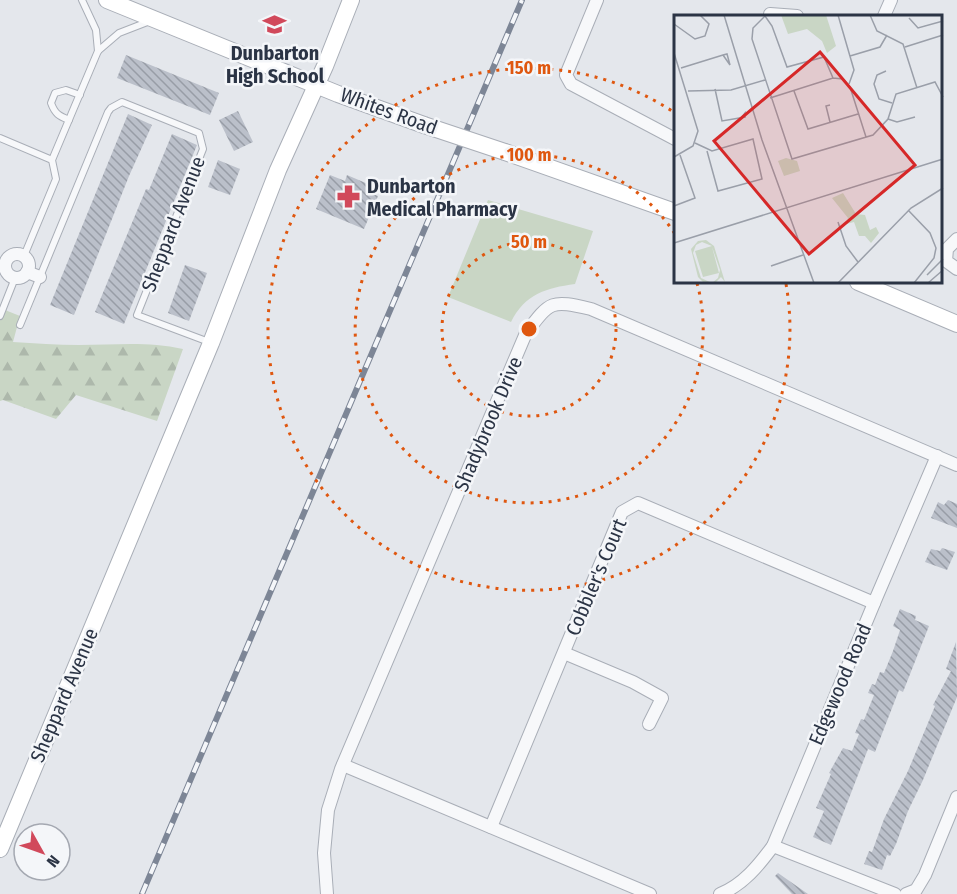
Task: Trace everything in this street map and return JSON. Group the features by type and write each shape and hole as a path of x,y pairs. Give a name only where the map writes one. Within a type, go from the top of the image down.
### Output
{"street":[{"name":"Whites Road","path":"107,0 316,84 674,212"},
{"name":"Sheppard Avenue","path":"0,849 211,343 278,170 351,0"},
{"path":"597,0 566,75 571,84 674,138"},
{"path":"884,15 891,0"},
{"path":"770,14 784,15"},
{"path":"957,240 947,249 946,261 957,269"},
{"path":"12,254 24,256 29,262 27,272 23,276 15,278 5,271 2,262 12,254"},
{"path":"27,272 39,277"},
{"path":"863,284 957,324"},
{"name":"Shadybrook Drive","path":"327,894 324,853 328,810 343,765 384,673 526,333 544,309 562,303 591,309 957,465"},
{"name":"Edgewood Road","path":"720,894 745,879 773,846 937,456"},
{"name":"Cobbler's Court","path":"491,827 622,512 638,503 874,603"},
{"path":"564,653 633,682 662,698 649,724"},
{"path":"343,765 650,894"},
{"path":"906,894 916,890 925,875 957,797"},
{"path":"773,846 895,894"}],"lane":[{"path":"82,0 96,30 98,51"},
{"path":"24,256 56,179 52,160 98,51 119,33 154,19"},
{"path":"69,120 58,116 53,110 51,103 55,93 66,90 80,95"},
{"name":"Sheppard Avenue","path":"20,325 108,112 122,102 199,133 203,149 137,315 211,343"},
{"path":"0,138 52,160"},
{"path":"0,316 15,278"}],"green space":[{"path":"488,200 593,231 575,284 537,294 523,305 511,322 448,297"},
{"path":"0,308 20,316 13,342 71,345 144,344 183,349 157,421 76,395 56,419 3,400 0,401"}],"building":[{"path":"126,55 219,93 210,115 117,78"},
{"path":"238,111 253,142 234,151 219,120"},
{"path":"128,114 152,125 129,176 74,315 50,305"},
{"path":"172,134 197,145 124,324 95,312 146,189 149,190"},
{"path":"218,160 240,169 230,195 208,187"},
{"path":"330,175 345,181 347,175 368,184 366,191 378,196 364,229 316,209"},
{"path":"185,265 207,273 189,321 168,313"},
{"path":"948,500 957,504 957,528 931,518 938,502 944,505"},
{"path":"942,548 955,552 947,570 925,562 931,549 940,551"},
{"path":"900,609 916,616 915,620 929,626 903,692 899,690 875,752 868,749 831,845 813,837 824,811 816,808 831,774 829,773 843,748 852,751 859,734 855,733 861,719 864,720 874,695 868,693 872,684 875,685 880,672 884,673 893,651 900,630 893,626"},
{"path":"956,642 957,697 923,780 896,844 890,856 887,855 882,870 864,864 869,851 872,852 884,819 908,771 935,706 933,705 951,671 946,669"},
{"path":"778,873 808,894 792,894 775,876"}],"railway":[{"path":"142,894 522,0"}],"place":[{"name":"Dunbarton High School","path":"275,25"},
{"name":"Dunbarton Medical Pharmacy","path":"349,197"}]}
